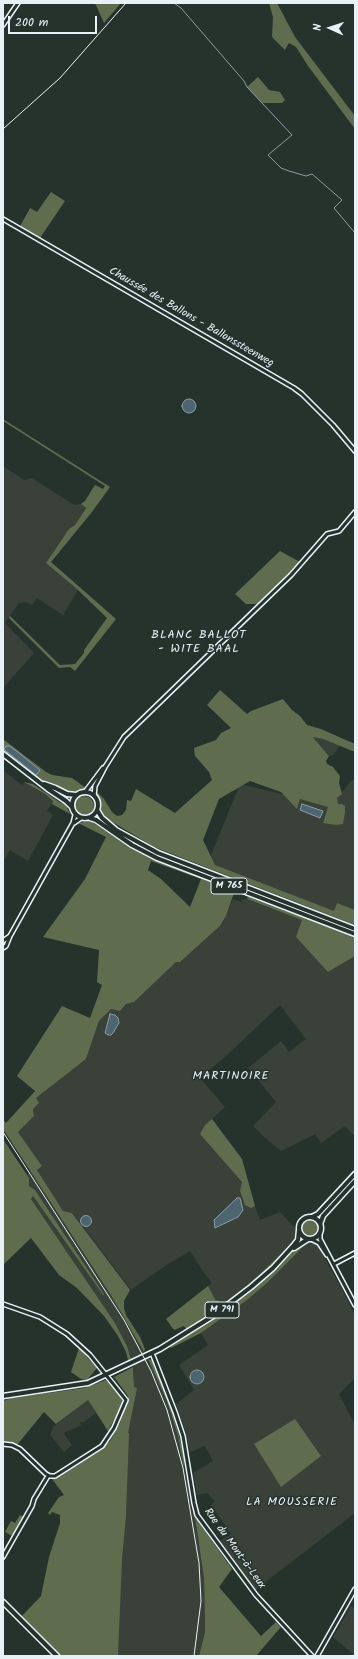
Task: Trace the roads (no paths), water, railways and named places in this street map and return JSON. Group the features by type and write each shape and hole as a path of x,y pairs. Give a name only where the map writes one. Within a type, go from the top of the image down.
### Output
{"main road":[{"path":"3,754 72,807"},
{"path":"42,784 67,794 76,795 85,792 94,796 98,803 97,810 90,818"},
{"path":"76,795 72,800 72,807 75,815 81,818 96,820 109,827"},
{"path":"97,810 109,827"},
{"name":"M 765","path":"109,827 158,853 355,929"},
{"name":"M 765","path":"109,827 132,845 158,858 355,934"},
{"path":"355,1174 318,1214 302,1221 299,1230 302,1236 310,1239 320,1233 323,1216 355,1182"},
{"path":"312,1217 318,1221 320,1227"},
{"name":"M 791","path":"284,1256 298,1240 299,1230"},
{"name":"M 791","path":"4,1396 78,1386 96,1380 152,1353 233,1302 301,1242 310,1239"},
{"path":"3,1602 57,1656"},
{"path":"3,1606 16,1616"}],"street":[{"path":"3,25 18,3"},
{"name":"Chaussée des Ballons - Ballonssteenweg","path":"3,219 294,388 333,425 355,450"},
{"path":"94,796 95,786 124,737 291,575 327,534 339,531 355,512"},
{"path":"85,792 105,767"},
{"path":"3,948 73,824 75,815"},
{"path":"73,824 81,818"},
{"path":"6,944 3,941 10,936"},
{"path":"320,1233 320,1238 355,1305"},
{"path":"310,1239 319,1243 334,1264"},
{"path":"334,1264 355,1253"},
{"path":"3,1304 35,1315 55,1325 80,1345 126,1400 110,1436 100,1448 57,1475 48,1476"},
{"name":"Rue du Mont-à-Leux","path":"152,1353 183,1436 194,1505 197,1514 256,1595 312,1656"},
{"path":"3,1444 15,1446 23,1450 48,1476"},
{"path":"3,1557 48,1476"},
{"path":"317,1656 355,1589"}],"water":[{"path":"186,399 192,399 196,403 196,409 192,413 186,413 182,409 182,403"},
{"path":"6,746 10,746 40,770 36,775 6,751 4,749"},
{"path":"302,804 323,811 320,818 300,810"},
{"path":"110,1014 115,1015 118,1018 119,1023 113,1033 108,1035 105,1033"},
{"path":"237,1198 240,1198 243,1210 238,1217 215,1228 214,1220"},
{"path":"86,1215 90,1217 92,1221 90,1225 86,1227 82,1225 80,1221 82,1217"},
{"path":"197,1370 202,1372 204,1377 202,1382 197,1384 192,1382 190,1377 192,1372"}],"waterway":[{"path":"174,3 181,8 244,81 247,87 292,135 268,155 281,168 306,176 312,174 342,200 334,208 355,233"}],"railway":[{"path":"3,129 60,78 126,3"},
{"path":"3,1132 124,1320 151,1371 167,1410 183,1468 199,1563 201,1601 194,1656"}],"district":[{"name":"BLANC BALLOT - WITE BAAL","path":"199,643"},
{"name":"MARTINOIRE","path":"231,1077"},
{"name":"LA MOUSSERIE","path":"292,1503"}]}
